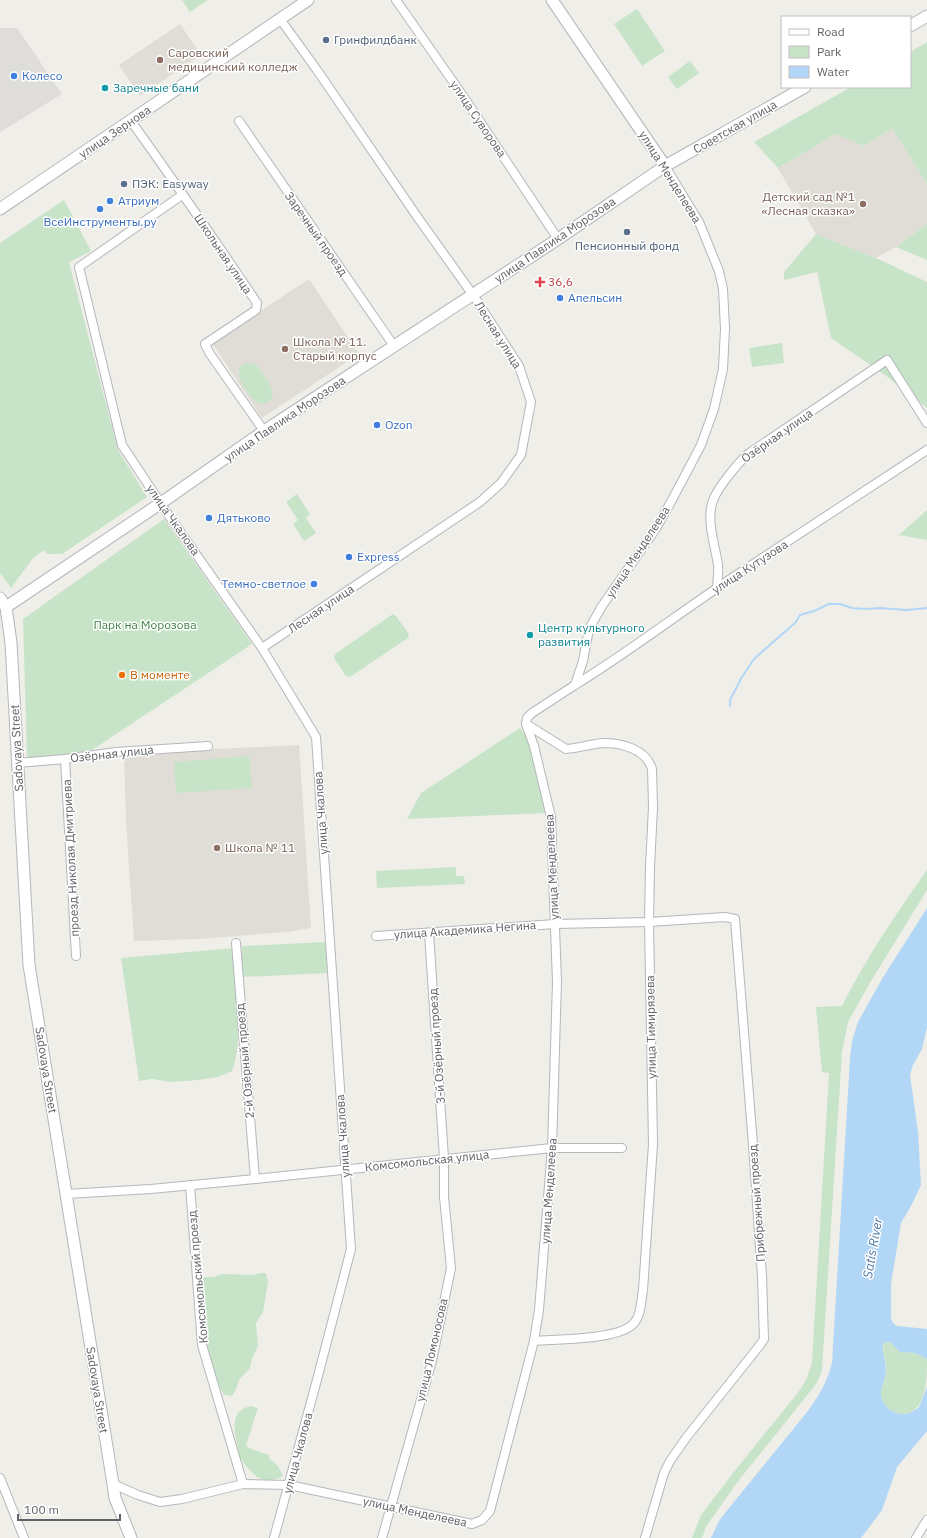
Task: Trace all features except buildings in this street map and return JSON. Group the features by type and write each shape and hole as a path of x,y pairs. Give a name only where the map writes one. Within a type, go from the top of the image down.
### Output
{"street":[{"name":"улица Зернова","path":"0,209 308,0"},
{"name":"улица Суворова","path":"396,0 467,102 558,239"},
{"name":"улица Менделеева","path":"552,0 666,166 699,222 719,271 723,289 725,328 722,369 714,410 701,445 655,530 602,606 589,629 583,661 574,685"},
{"path":"911,25 927,16"},
{"name":"Лесная улица","path":"262,648 480,502 501,483 521,455 531,402 519,366 473,294 416,215 317,70 280,19"},
{"name":"Советская улица","path":"666,166 803,88"},
{"name":"Школьная улица","path":"131,121 182,195 200,218 257,303 256,310 205,344 210,354 264,431"},
{"name":"Заречный проезд","path":"239,121 394,346"},
{"name":"улица Павлика Морозова","path":"3,602 161,503 264,431 558,239 666,166"},
{"name":"улица Чкалова","path":"182,195 79,267 122,445 262,648 316,737 351,1249 274,1538"},
{"name":"Озёрная улица","path":"717,589 718,565 714,549 711,519 714,498 735,467 748,454 887,360 927,422"},
{"name":"улица Кутузова","path":"574,685 603,668 717,589 927,450"},
{"name":"Sadovaya Street","path":"3,602 10,643 29,965 112,1484 115,1498 131,1538"},
{"path":"526,724 532,713 574,685"},
{"name":"улица Менделеева","path":"112,1484 160,1502 244,1484 289,1485 390,1508 472,1524 482,1520 490,1511 534,1341 540,1310 552,1148 556,1043 556,924 551,817 534,746 526,724"},
{"name":"улица Тимирязева","path":"526,724 566,749 604,743 628,746 637,750 651,764 653,807 650,868 653,1144 639,1314 632,1325 610,1335 534,1341"},
{"name":"Озёрная улица","path":"18,763 65,759 116,752 208,746"},
{"name":"проезд Николая Дмитриева","path":"65,759 76,956"},
{"name":"Прибрежный проезд","path":"645,1538 664,1473 670,1461 686,1438 764,1338 753,1145 735,919 725,917 650,922"},
{"name":"улица Академика Негина","path":"376,936 556,924 650,922"},
{"name":"3-й Озёрный проезд","path":"429,933 444,1158"},
{"name":"2-й Озёрный проезд","path":"236,943 255,1179"},
{"name":"Комсомольская улица","path":"66,1194 255,1179 444,1158 552,1148 622,1148"},
{"name":"улица Ломоносова","path":"382,1538 432,1361 451,1268 444,1196 444,1158"},
{"name":"Комсомольский проезд","path":"190,1185 202,1345 244,1484"},
{"path":"0,1478 24,1538"},
{"path":"916,1538 927,1520"}],"shaded area":[{"name":"Саровский медицинский колледж","path":"180,24 201,55 140,96 119,65"},
{"path":"0,28 17,28 62,94 0,132"},
{"name":"Детский сад №1 «Лесная сказка»","path":"892,128 927,184 927,224 896,247 876,258 816,234 778,168 836,134 864,146"},
{"name":"Школа № 11. Старый корпус","path":"309,279 359,354 262,418 212,343"},
{"name":"Школа № 11","path":"299,745 311,928 287,932 198,939 134,941 126,820 124,756 173,751"}],"green space":[{"path":"182,0 208,0 190,12"},
{"path":"637,9 665,51 642,66 614,24"},
{"path":"927,42 927,184 892,128 864,146 836,134 778,168 754,142 849,88 911,88 911,51"},
{"path":"690,61 699,73 677,89 668,77"},
{"path":"64,200 91,251 69,262 118,450 147,497 62,554 47,554 44,550 34,557 11,588 0,573 0,243"},
{"path":"927,224 927,260 896,247"},
{"path":"816,234 876,258 927,282 927,408 885,375 831,338 817,272 784,280 784,272"},
{"path":"782,343 784,363 752,367 749,348"},
{"path":"252,363 260,369 273,392 271,399 263,404 257,402 251,397 241,382 239,375 240,368 244,364"},
{"path":"297,494 310,514 306,518 316,533 304,541 293,524 298,520 286,502"},
{"path":"927,510 927,540 899,535"},
{"name":"Парк на Морозова","path":"164,519 252,644 77,760 27,759 23,619"},
{"path":"393,614 409,634 408,638 350,677 346,676 334,658 335,654"},
{"path":"520,728 533,747 547,813 407,819 421,793"},
{"path":"249,756 252,788 176,793 174,762"},
{"path":"456,867 456,876 464,876 465,884 377,888 376,871"},
{"path":"927,870 927,890 871,981 848,1022 842,1052 822,1370 817,1383 739,1480 707,1525 702,1538 692,1538 701,1515 800,1390 807,1378 812,1362 829,1073 822,1072 816,1007 842,1006 882,936"},
{"path":"326,942 329,973 242,977 242,946"},
{"path":"234,948 239,1026 236,1056 232,1071 218,1077 198,1080 172,1082 152,1079 139,1081 121,958"},
{"path":"266,1273 268,1282 263,1312 256,1323 258,1346 250,1368 239,1380 232,1396 224,1395 213,1369 206,1337 203,1305 203,1277 214,1277 223,1274 252,1275"},
{"path":"890,1342 900,1352 915,1353 927,1359 926,1381 923,1396 916,1408 905,1414 899,1414 889,1409 883,1403 881,1398 881,1391 886,1373 883,1343"},
{"path":"251,1406 258,1408 246,1445 249,1448 269,1455 269,1458 278,1466 283,1476 272,1480 258,1477 250,1471 238,1454 235,1420 239,1412 244,1408"}],"water":[{"name":"Satis River","path":"927,908 927,1027 922,1049 913,1065 910,1075 918,1132 921,1185 901,1223 891,1284 891,1319 897,1326 927,1329 927,1359 915,1353 900,1352 890,1342 883,1343 886,1370 881,1395 884,1403 889,1409 897,1413 905,1414 919,1407 927,1387 927,1431 897,1467 882,1510 861,1538 711,1538 719,1521 725,1513 807,1412 822,1389 828,1376 832,1363 852,1041 858,1022 882,979"}],"waterway":[{"path":"730,706 730,700 742,677 754,659 796,622 800,615 814,611 829,604 840,604 852,608 866,609 880,608 906,610 927,608"}],"place":[{"name":"Гринфилдбанк","path":"326,40"},
{"name":"Саровский медицинский колледж","path":"160,60"},
{"name":"Колесо","path":"14,76"},
{"name":"Заречные бани","path":"105,88"},
{"name":"ПЭК: Easyway","path":"124,184"},
{"name":"Атриум","path":"110,201"},
{"name":"Детский сад №1 «Лесная сказка»","path":"863,204"},
{"name":"ВсеИнструменты.ру","path":"100,209"},
{"name":"Пенсионный фонд","path":"627,232"},
{"name":"36,6","path":"540,282"},
{"name":"Апельсин","path":"560,298"},
{"name":"Школа № 11. Старый корпус","path":"285,349"},
{"name":"Ozon","path":"377,425"},
{"name":"Дятьково","path":"209,518"},
{"name":"Express","path":"349,557"},
{"name":"Темно-светлое","path":"314,584"},
{"name":"Центр культурного развития","path":"530,635"},
{"name":"В моменте","path":"122,675"},
{"name":"Школа № 11","path":"217,848"}]}
